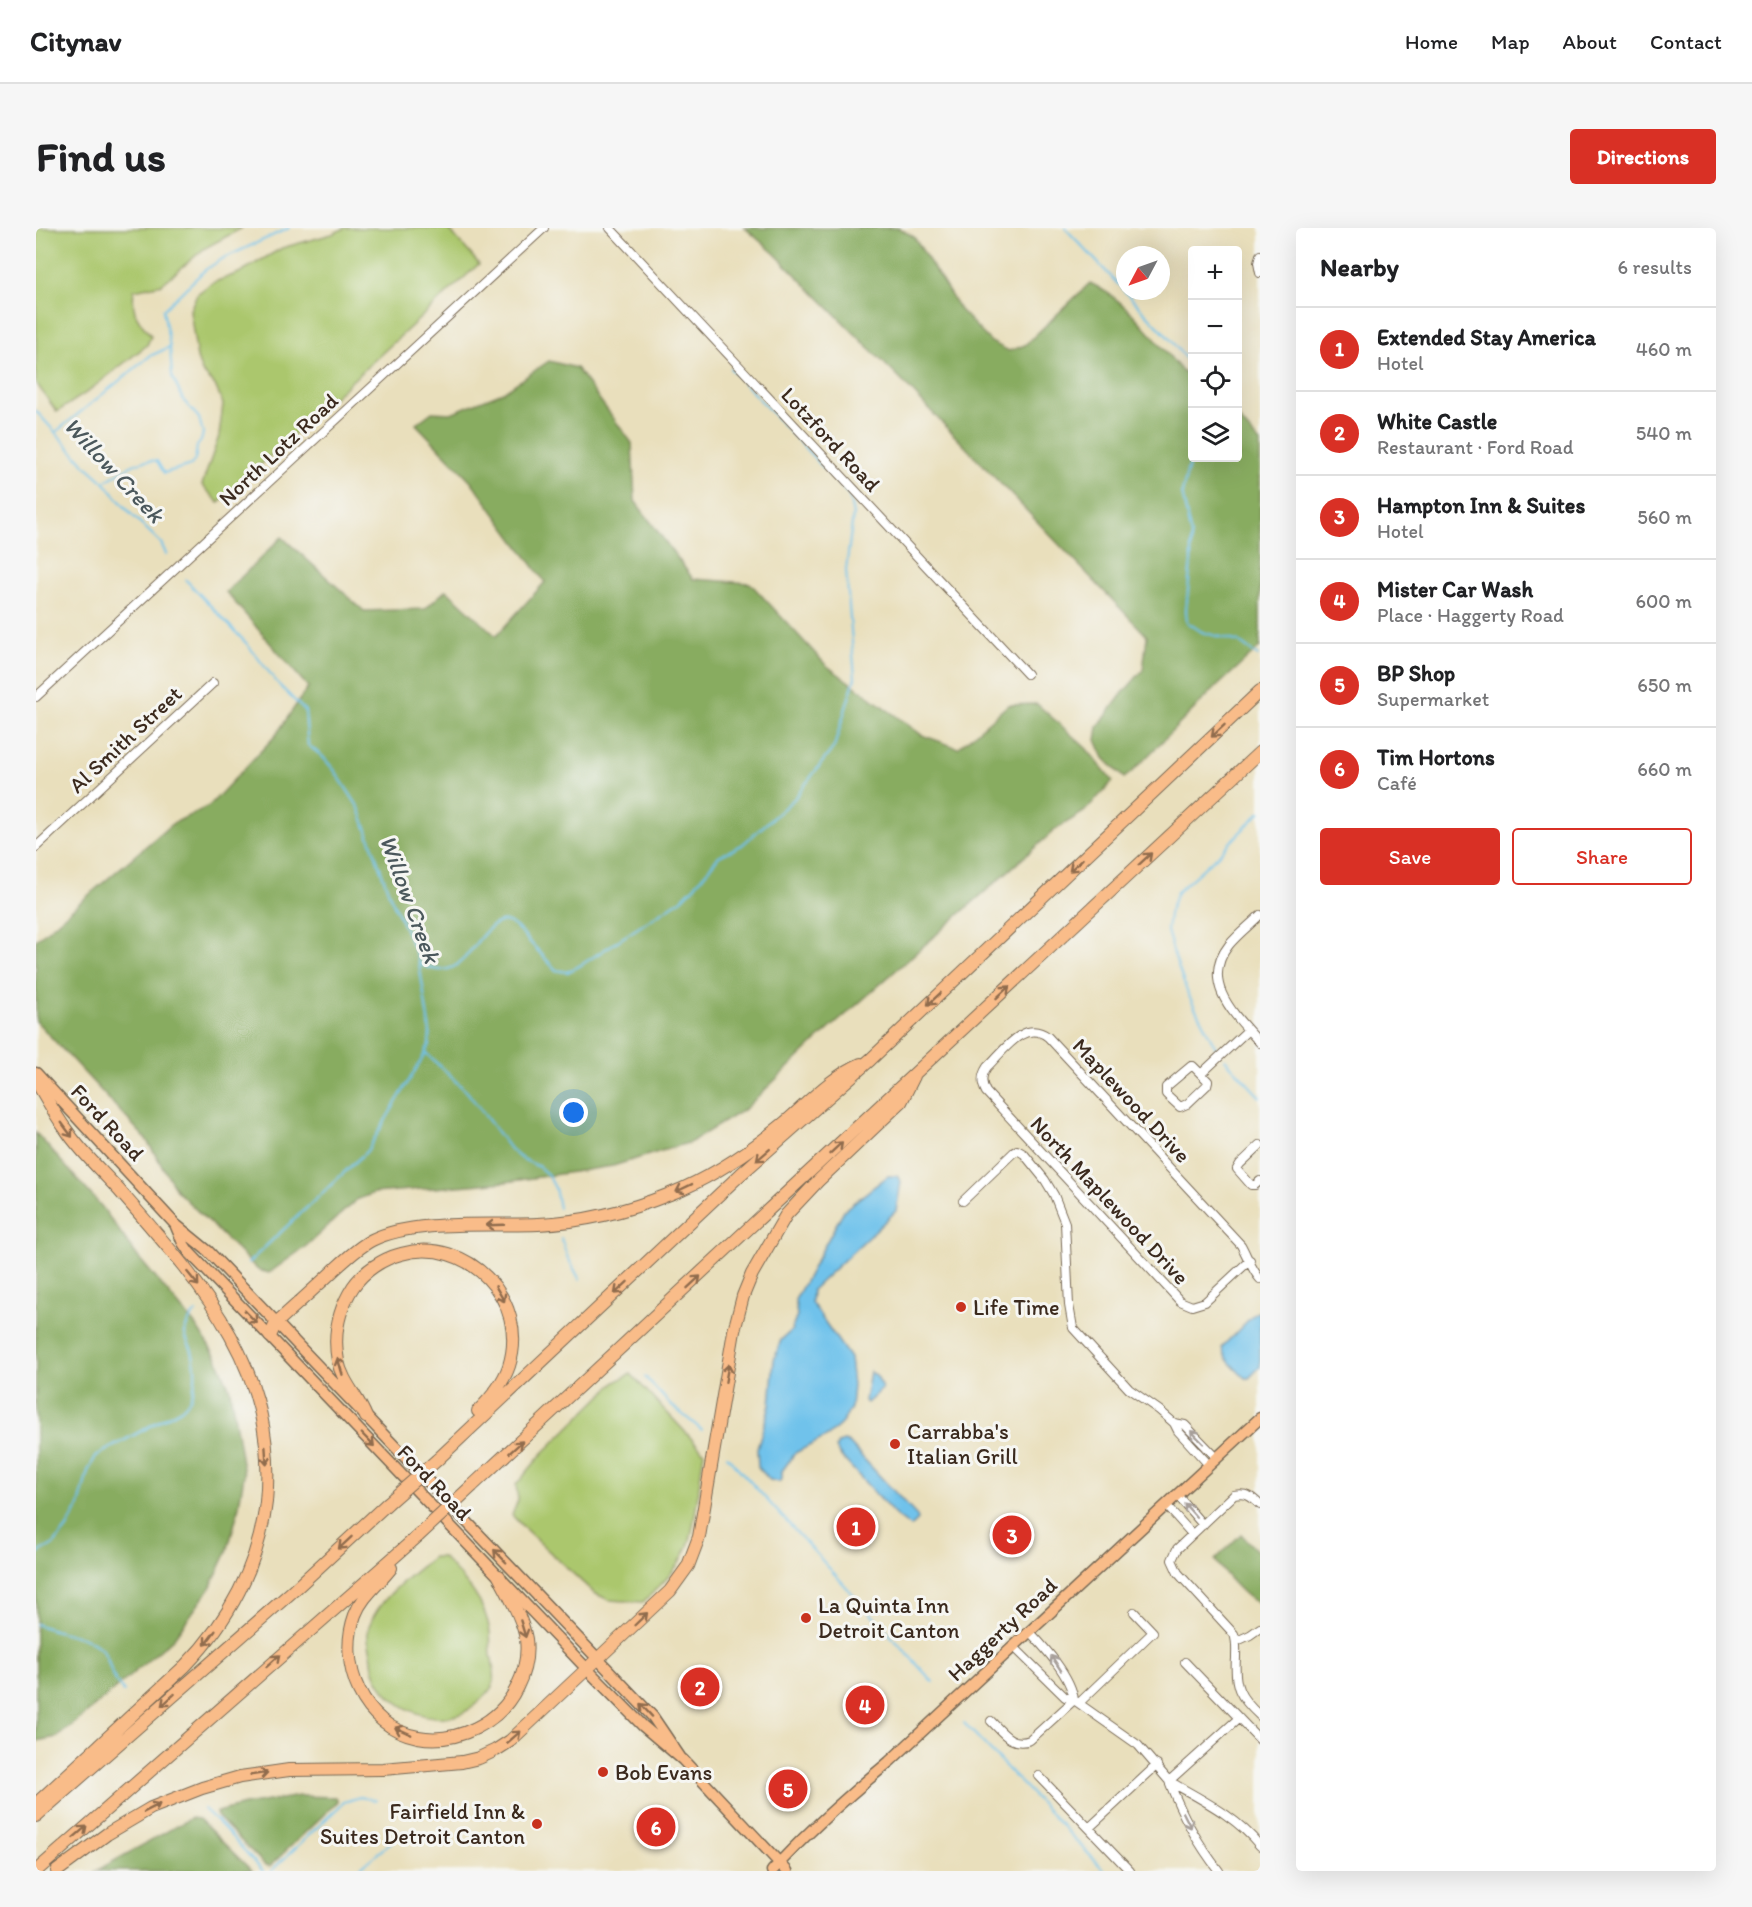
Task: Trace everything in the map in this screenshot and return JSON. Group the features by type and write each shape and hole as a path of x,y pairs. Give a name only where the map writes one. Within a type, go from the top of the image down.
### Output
{"highway":[{"path":"36,1816 294,1590 448,1450 741,1174 870,1060 1260,691"},
{"path":"36,1871 303,1635 401,1552 1260,752"},
{"path":"270,1336 276,1323 356,1251 386,1234 404,1229 427,1227 539,1224 590,1218 627,1209 674,1193 731,1162 779,1127 844,1071 870,1060"},
{"path":"57,1871 107,1834 151,1808 202,1788 240,1777 300,1770 383,1769 462,1762 479,1758 510,1741 670,1591 688,1566 699,1537 738,1314 763,1252 786,1215 818,1181 901,1102 914,1076"},
{"path":"36,1081 67,1132 159,1237 210,1300 227,1326 251,1376 263,1424 268,1476 264,1516 252,1562 243,1585 217,1629 185,1666 36,1803"},
{"path":"366,1417 361,1403 345,1380 338,1359 336,1342 339,1318 348,1295 356,1283 373,1267 395,1256 421,1250 459,1257 481,1271 497,1288 509,1314 513,1340 509,1365 498,1388 455,1434 448,1450"},
{"path":"401,1552 355,1614 350,1637 349,1659 354,1681 369,1707 394,1727 418,1737 441,1738 472,1731 500,1711 515,1692 524,1670 526,1641 523,1627 499,1576"}],"main road":[{"name":"Ford Road","path":"36,1073 175,1224 197,1240 653,1717 680,1757 779,1868"},
{"name":"Ford Road","path":"175,1224 189,1252 587,1669 643,1726 680,1757"},
{"name":"Haggerty Road","path":"779,1868 1029,1631 1260,1418"}],"street":[{"name":"North Lotz Road","path":"36,697 544,228"},
{"name":"Lotzford Road","path":"610,228 1027,674"},
{"path":"1260,255 1258,263 1260,273"},
{"name":"Al Smith Street","path":"36,847 213,683"},
{"path":"1260,915 1229,945 1219,966 1218,977 1223,998 1229,1008 1260,1043"},
{"name":"Maplewood Drive","path":"982,1083 987,1067 1022,1033 1031,1030 1043,1033 1241,1245 1260,1279"},
{"path":"1201,1074 1248,1030"},
{"path":"1193,1066 1201,1074 1208,1081 1207,1084 1183,1107 1178,1106 1166,1094 1166,1087 1187,1067 1193,1066"},
{"name":"North Maplewood Drive","path":"982,1083 986,1092 1180,1301 1192,1306 1205,1302 1250,1260"},
{"path":"1260,1145 1237,1168 1251,1185 1260,1181"},
{"path":"963,1201 1014,1152 1017,1150 1024,1154 1049,1188 1065,1223 1073,1328 1129,1389 1159,1410 1174,1424 1185,1425 1213,1461"},
{"name":"Maplewood Drive","path":"1250,1260 1260,1266"},
{"path":"1177,1495 1203,1525"},
{"path":"1260,1505 1249,1496 1234,1495 1173,1554 1173,1567 1234,1634 1237,1641 1235,1677 1238,1688 1244,1700 1260,1716"},
{"path":"1166,1505 1192,1534"},
{"path":"992,1721 1011,1741 1019,1743 1029,1740 1077,1702 1153,1632 1134,1612"},
{"path":"1237,1641 1260,1628"},
{"path":"1029,1631 1053,1658 1073,1690 1077,1702"},
{"path":"1014,1646 1065,1697 1077,1702 1138,1745 1157,1765 1169,1781 1200,1844 1217,1868 1207,1871"},
{"path":"1185,1662 1260,1740"},
{"path":"1169,1781 1239,1718"},
{"path":"1089,1828 1157,1765"},
{"path":"1039,1776 1130,1871"},
{"path":"1169,1781 1225,1813 1259,1843"}],"green space":[{"path":"36,228 242,228 205,248 162,284 134,290 134,310 151,336 147,345 86,393 57,412 36,383"},
{"path":"345,228 448,228 479,264 219,503 202,485 219,436 223,404 215,385 202,372 197,358 190,310 197,294 212,283 239,273 282,248"},
{"path":"745,228 899,228 914,237 960,310 991,342 1009,351 1025,345 1090,283 1104,290 1128,310 1181,370 1188,374 1188,462 1242,462 1242,423 1260,443 1260,647 1124,778 1104,758 1096,740 1098,727 1143,670 1147,636 902,381 775,254"},
{"path":"549,361 576,368 632,443 635,501 693,579 750,583 826,665 922,735 958,748 1008,705 1037,704 1086,748 1113,781 1084,812 1056,829 817,1040 745,1109 691,1142 613,1166 506,1182 374,1193 356,1200 305,1247 269,1273 258,1270 177,1191 146,1139 36,1021 36,940 172,824 209,806 276,735 308,687 226,592 282,537 364,611 425,609 446,590 496,636 545,582 471,481 416,424 432,412 451,413 503,392"},
{"path":"36,1133 102,1207 138,1257 196,1326 217,1358 230,1390 244,1475 238,1511 227,1552 210,1588 174,1638 57,1737 36,1741"},
{"path":"631,1374 704,1452 687,1549 671,1574 643,1602 609,1600 594,1593 512,1515 518,1500 516,1485 542,1454 615,1382"},
{"path":"1241,1534 1260,1554 1260,1603 1242,1592 1215,1560"},
{"path":"433,1557 442,1557 466,1582 483,1610 490,1632 494,1682 485,1696 477,1703 464,1712 450,1717 419,1714 404,1707 391,1697 381,1685 374,1671 368,1636 374,1615 388,1596"},
{"path":"299,1796 336,1797 338,1801 270,1866 265,1865 216,1813 244,1805"},
{"path":"191,1818 199,1819 252,1871 96,1871"}],"water":[{"path":"888,1176 897,1176 901,1182 896,1211 812,1290 811,1302 850,1358 853,1385 851,1408 841,1424 828,1436 795,1453 782,1471 782,1478 779,1482 770,1480 758,1467 757,1448 770,1405 774,1360 781,1340 791,1331 797,1316 795,1300 844,1210"},
{"path":"1260,1311 1260,1367 1249,1378 1245,1378 1228,1360 1222,1347 1254,1314"},
{"path":"870,1371 878,1378 882,1389 867,1403 865,1401"},
{"path":"844,1441 849,1443 917,1516 918,1520 911,1527 895,1515 839,1454 836,1448 838,1443"}],"waterway":[{"path":"104,482 129,467 143,462 157,461 164,473 191,465 195,460 197,446 203,433 199,418 183,400 172,376 170,347 163,310 205,270 222,259 289,228"},
{"path":"1065,228 1169,338 1188,362"},
{"path":"57,431 150,356 170,347"},
{"path":"420,964 436,970 448,969 458,964 491,927 502,921 509,922 516,927 556,970 567,972 581,965 682,899 719,856 742,845 794,799 834,747 855,678 846,570 853,515 849,495 730,368"},
{"name":"Willow Creek","path":"36,411 84,464 104,482 130,513 161,543 166,554"},
{"path":"1190,462 1182,493 1191,536 1187,622 1202,632 1239,642 1258,656"},
{"name":"Willow Creek","path":"186,580 247,644 280,686 305,711 308,745 335,771 359,808 390,896 418,957 430,1032 429,1045 422,1059 367,1151 248,1263"},
{"path":"1217,1050 1188,994 1177,964 1167,931 1169,914 1177,892 1216,857 1260,812"},
{"path":"426,1053 468,1093 510,1149 548,1175 555,1188 559,1208"},
{"path":"1225,1059 1260,1097"},
{"path":"561,1238 567,1256 580,1280"},
{"name":"Willow Creek","path":"36,1554 54,1544 67,1528 79,1506 88,1471 96,1456 187,1404 195,1382 195,1366 185,1330 196,1312"},
{"path":"645,1377 671,1405 702,1430"},
{"path":"727,1456 933,1682"},
{"name":"Willow Creek","path":"36,1624 96,1645 108,1659 113,1676 124,1692"},
{"path":"964,1723 1105,1871"},
{"path":"271,1871 344,1802 360,1797 376,1800"},
{"name":"Willow Creek","path":"204,1809 263,1871"},
{"path":"356,1871 395,1839"}],"place":[{"name":"Life Time","path":"961,1307"},
{"name":"Carrabba's Italian Grill","path":"895,1444"},
{"name":"Extended Stay America","path":"856,1527"},
{"name":"Hampton Inn & Suites","path":"1012,1535"},
{"name":"La Quinta Inn Detroit Canton","path":"806,1618"},
{"name":"White Castle","path":"700,1687"},
{"name":"Mister Car Wash","path":"865,1705"},
{"name":"Bob Evans","path":"603,1772"},
{"name":"BP Shop","path":"788,1789"},
{"name":"Fairfield Inn & Suites Detroit Canton","path":"537,1824"},
{"name":"Tim Hortons","path":"656,1827"}]}
